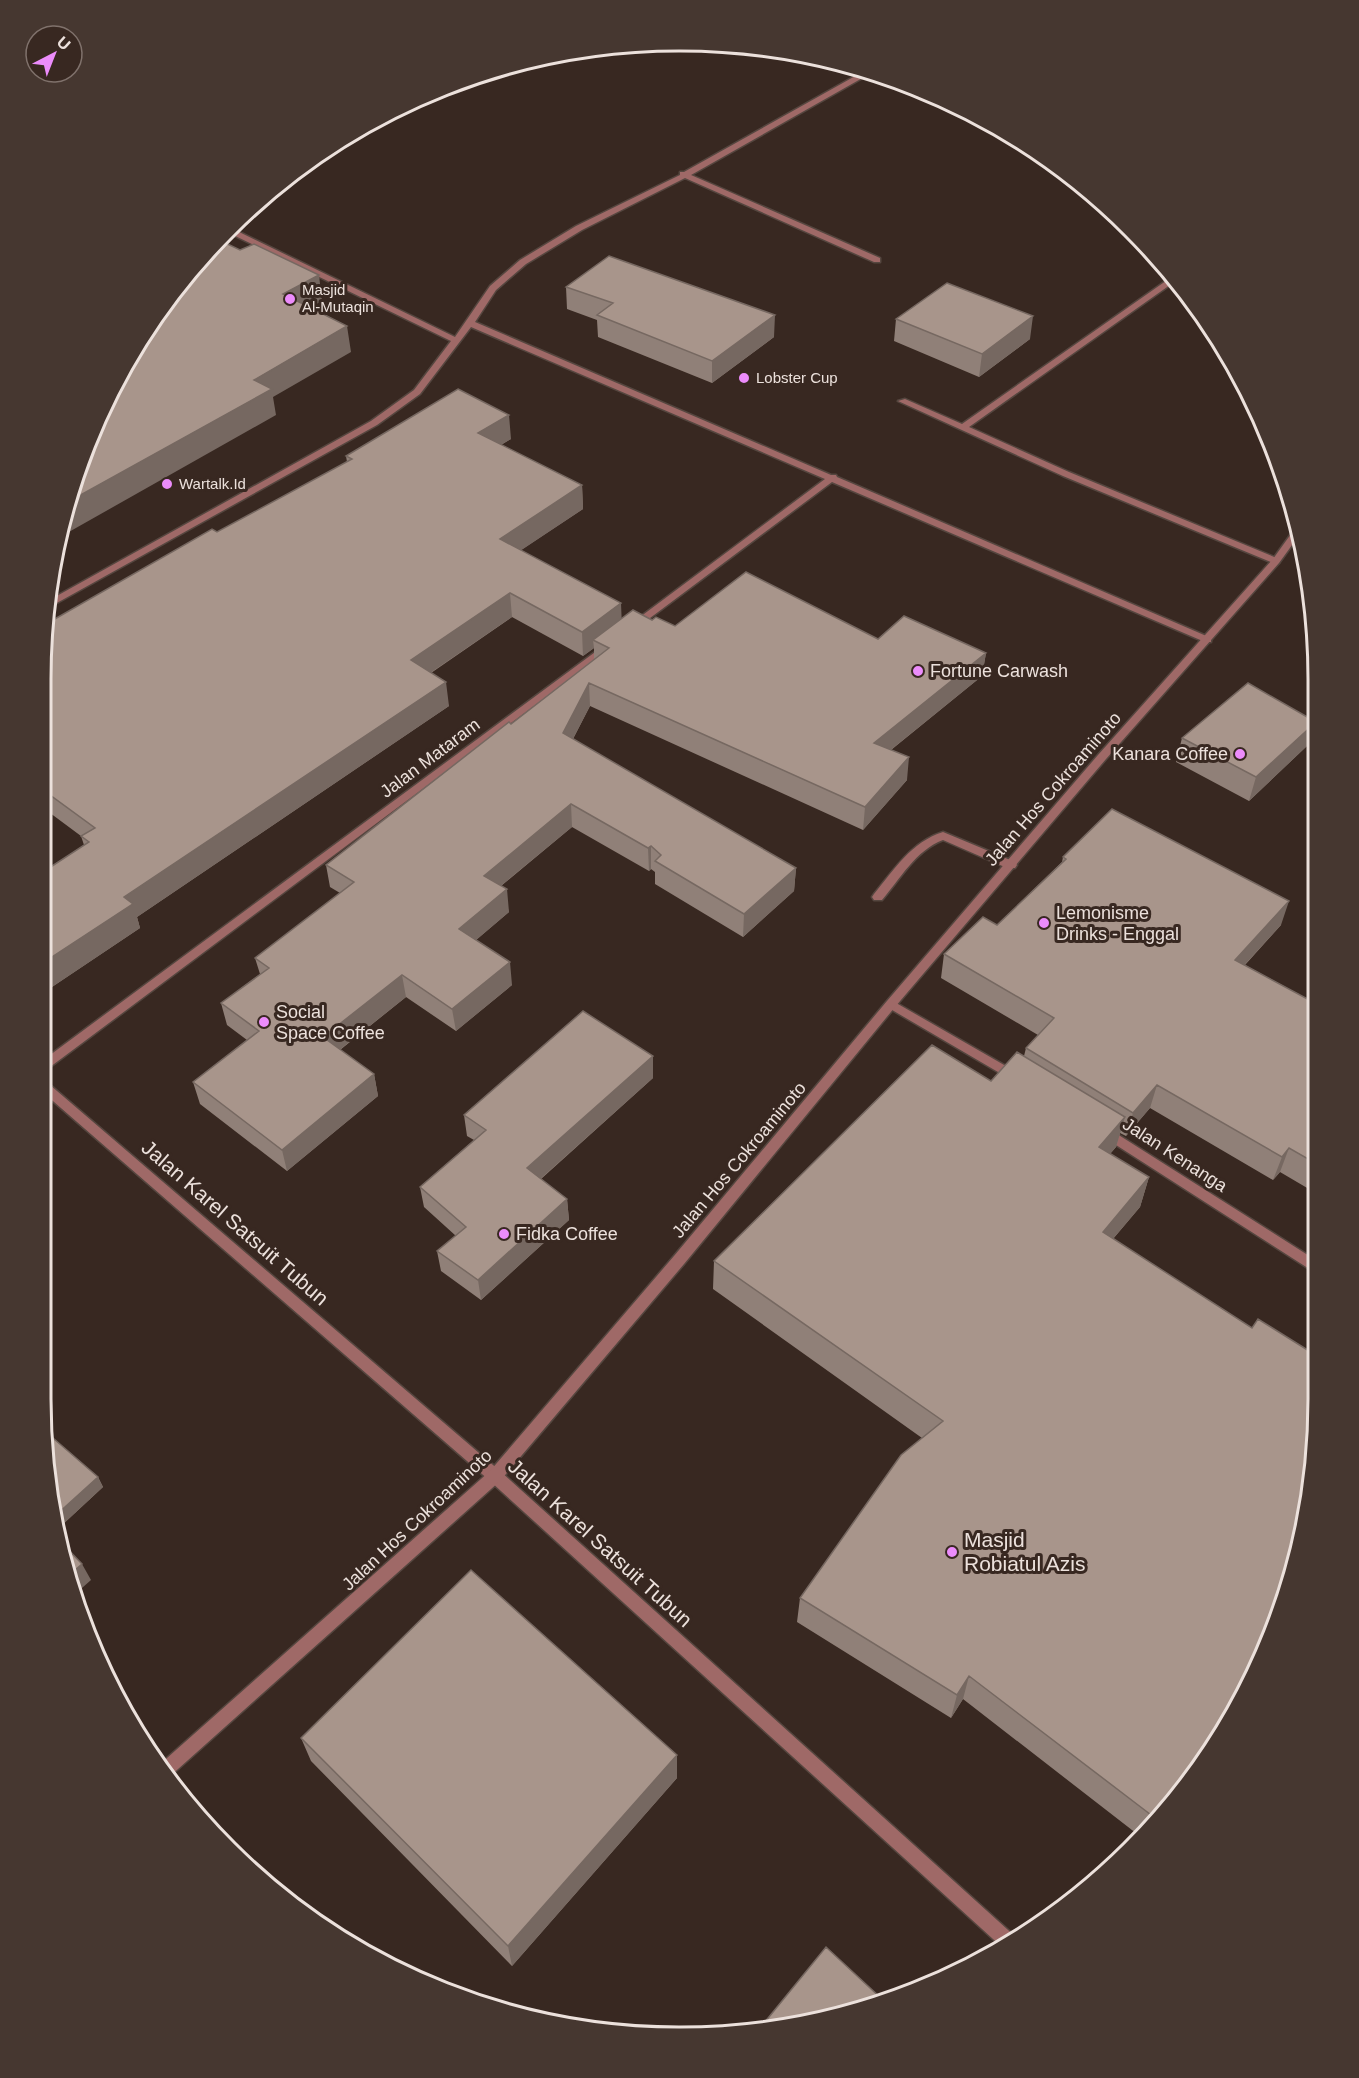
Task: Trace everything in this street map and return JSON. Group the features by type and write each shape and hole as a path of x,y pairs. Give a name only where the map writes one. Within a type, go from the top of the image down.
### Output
{"street":[{"path":"56,601 374,423 417,392 470,323 493,288 522,262 579,228 656,191 859,77"},
{"path":"683,174 877,260"},
{"path":"236,234 455,340"},
{"path":"962,428 1167,284"},
{"path":"470,323 1208,639"},
{"path":"902,401 1066,474 1276,561"},
{"path":"622,635 833,477"},
{"name":"Jalan Hos Cokroaminoto","path":"170,1766 495,1476 679,1260 891,1004 1102,757 1276,561 1292,539"},
{"name":"Jalan Mataram","path":"51,1061 612,642"},
{"path":"878,897 922,846 933,838 943,836 1011,865"},
{"path":"891,1004 1022,1081"},
{"name":"Jalan Karel Satsuit Tubun","path":"51,1092 495,1476 1003,1937"},
{"name":"Jalan Kenanga","path":"1092,1123 1308,1262"}],"building":[{"path":"227,244 240,250 254,244 319,275 283,294 347,326 254,380 272,389 78,496 99,439 135,365 181,297"},
{"path":"609,256 775,315 712,361 597,315 613,303 566,287"},
{"path":"947,283 1033,316 982,354 896,319"},
{"path":"458,389 509,415 478,433 582,485 500,539 621,603 582,632 510,593 411,660 446,682 124,897 133,904 51,958 51,867 89,842 81,836 95,828 51,796 51,680 54,620 212,529 217,532 352,459 346,456"},
{"path":"746,572 878,639 904,616 986,653 874,743 909,757 865,807 589,683 563,733 796,868 744,914 655,861 661,855 651,846 648,848 571,804 484,876 507,889 459,929 510,962 452,1009 402,975 323,1037 374,1074 282,1150 193,1082 259,1031 221,1003 269,968 255,958 354,882 326,865 509,722 511,724 609,648 593,640 633,610 652,620 656,617 675,626"},
{"path":"1248,683 1308,717 1308,729 1256,777 1182,738"},
{"path":"1112,809 1289,901 1235,960 1308,999 1308,1159 1289,1148 1282,1157 1157,1085 1133,1113 1026,1048 1054,1018 944,954 983,917 997,925 1066,859 1063,857"},
{"path":"583,1011 653,1056 527,1168 567,1199 478,1280 437,1251 466,1227 420,1187 486,1130 464,1115"},
{"path":"932,1045 991,1081 1017,1052 1125,1117 1099,1147 1149,1177 1103,1232 1252,1328 1258,1319 1308,1350 1307,1440 1303,1481 1287,1561 1275,1601 1260,1639 1224,1713 1202,1748 1151,1815 969,1676 957,1695 800,1598 901,1455 943,1421 714,1261"},
{"path":"52,1437 98,1477 61,1510"},
{"path":"70,1551 82,1564 75,1570"},
{"path":"471,1570 677,1755 508,1946 301,1738"},
{"path":"826,1947 878,1995 842,2006 765,2021"}],"place":[{"name":"Masjid Al-Mutaqin","path":"290,299"},
{"name":"Lobster Cup","path":"744,378"},
{"name":"Wartalk.Id","path":"167,484"},
{"name":"Fortune Carwash","path":"918,671"},
{"name":"Kanara Coffee","path":"1240,754"},
{"name":"Lemonisme Drinks - Enggal","path":"1044,923"},
{"name":"Social Space Coffee","path":"264,1022"},
{"name":"Fidka Coffee","path":"504,1234"},
{"name":"Masjid Robiatul Azis","path":"952,1552"}]}
